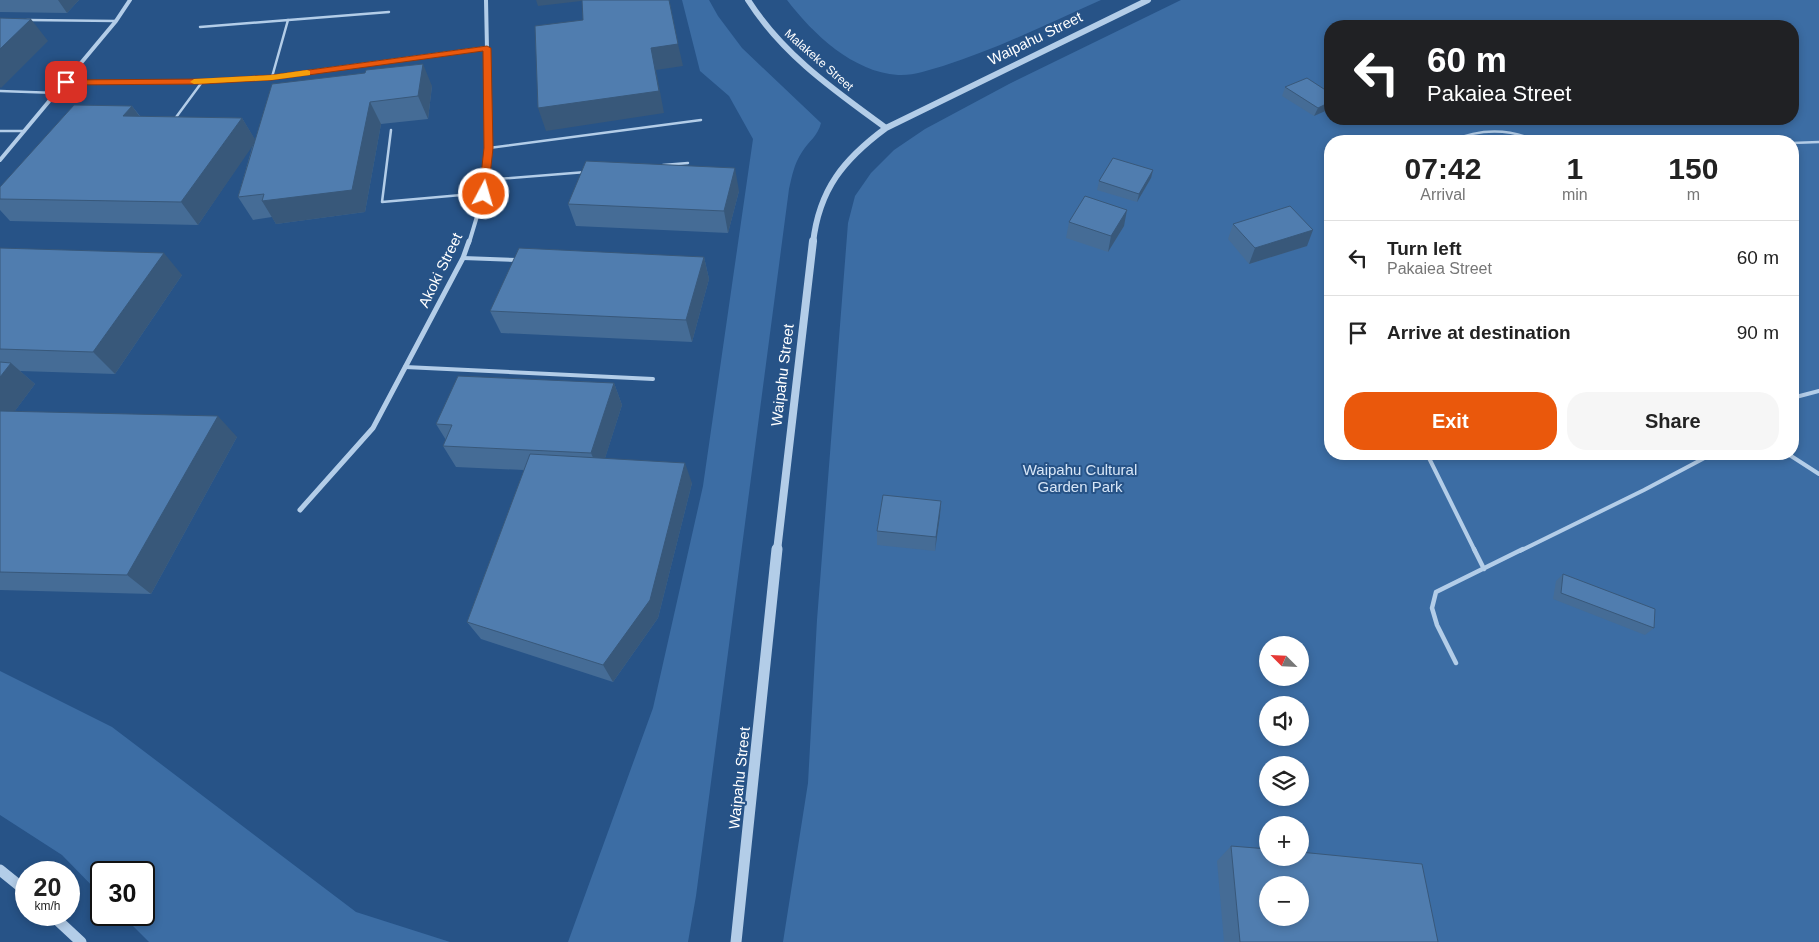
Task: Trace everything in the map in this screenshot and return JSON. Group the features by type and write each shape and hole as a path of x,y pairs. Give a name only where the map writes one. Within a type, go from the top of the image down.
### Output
{"street":[{"path":"0,160 116,21 130,0"},
{"name":"Akoki Street","path":"300,510 373,428 462,258 476,223 484,194 489,148 486,0"},
{"name":"Malakeke Street","path":"748,0 758,16 788,51 817,76 886,128"},
{"name":"Waipahu Street","path":"736,942 773,584 815,225 824,195 840,170 861,146 886,128 1148,0"},
{"path":"66,82 202,82 272,77 487,48"},
{"path":"0,870 15,882"},
{"path":"64,926 81,942"}],"lane":[{"path":"200,27 389,12"},
{"path":"19,20 116,21"},
{"path":"272,77 288,20"},
{"path":"168,127 202,82"},
{"path":"0,92 57,93"},
{"path":"489,148 701,120"},
{"path":"391,130 382,202 484,194"},
{"path":"0,131 25,131"},
{"path":"1476,135 1504,132 1523,135"},
{"path":"1799,143 1819,142"},
{"path":"659,166 688,163"},
{"path":"485,180 592,171"},
{"path":"462,258 521,260"},
{"path":"405,367 653,379"},
{"path":"1799,396 1819,391"},
{"path":"1430,460 1484,569"},
{"path":"1456,663 1437,624 1432,608 1436,592 1700,460"},
{"path":"1797,460 1819,474"}],"green space":[{"path":"682,0 709,0 718,16 742,48 821,123 818,132 804,148 797,161 789,189 696,896 688,942 568,942 653,708 703,486 753,139 729,96 700,71"},
{"path":"787,0 1101,0 983,52 943,66 909,75 898,75 865,67 835,49 809,26"},
{"name":"Waipahu Cultural Garden Park","path":"1181,0 1819,0 1819,942 783,942 808,783 817,620 848,223 855,196 871,173 894,150 925,129 1009,84"},
{"path":"0,671 112,727 356,912 450,942 149,942 133,926 155,926 155,861 90,861 90,884 80,873 80,861 68,861 62,855 0,815"}],"building":[{"path":"582,0 669,0 678,44 651,48 659,91 538,108 535,26 583,20"},
{"path":"0,18 31,19 0,49"},
{"path":"423,64 418,96 370,102 352,190 262,201 264,194 238,197 272,84 365,73 366,70"},
{"path":"1307,78 1324,89 1324,105 1318,108 1285,87"},
{"path":"74,105 132,106 123,116 242,118 181,202 0,199 0,187"},
{"path":"1113,158 1153,170 1139,194 1099,181"},
{"path":"586,161 735,168 724,211 568,204"},
{"path":"1085,196 1127,210 1111,236 1069,222"},
{"path":"1290,206 1313,230 1255,248 1233,224"},
{"path":"0,248 164,253 93,352 0,349"},
{"path":"519,248 704,257 686,320 490,311"},
{"path":"0,362 11,363 0,377"},
{"path":"458,376 614,383 591,453 443,446 452,425 436,424"},
{"path":"0,411 218,416 127,575 0,572"},
{"path":"530,454 685,463 650,600 603,665 467,622"},
{"path":"883,495 941,501 936,537 877,531"},
{"path":"1563,574 1655,609 1654,628 1561,593"},
{"path":"1231,846 1259,848 1259,866 1309,866 1309,853 1422,864 1438,942 1240,942"}],"slow traffic":[{"path":"194,82 307,73"}],"route":[{"path":"66,82 202,82 272,77 365,66 487,48 489,148 484,194"}]}
